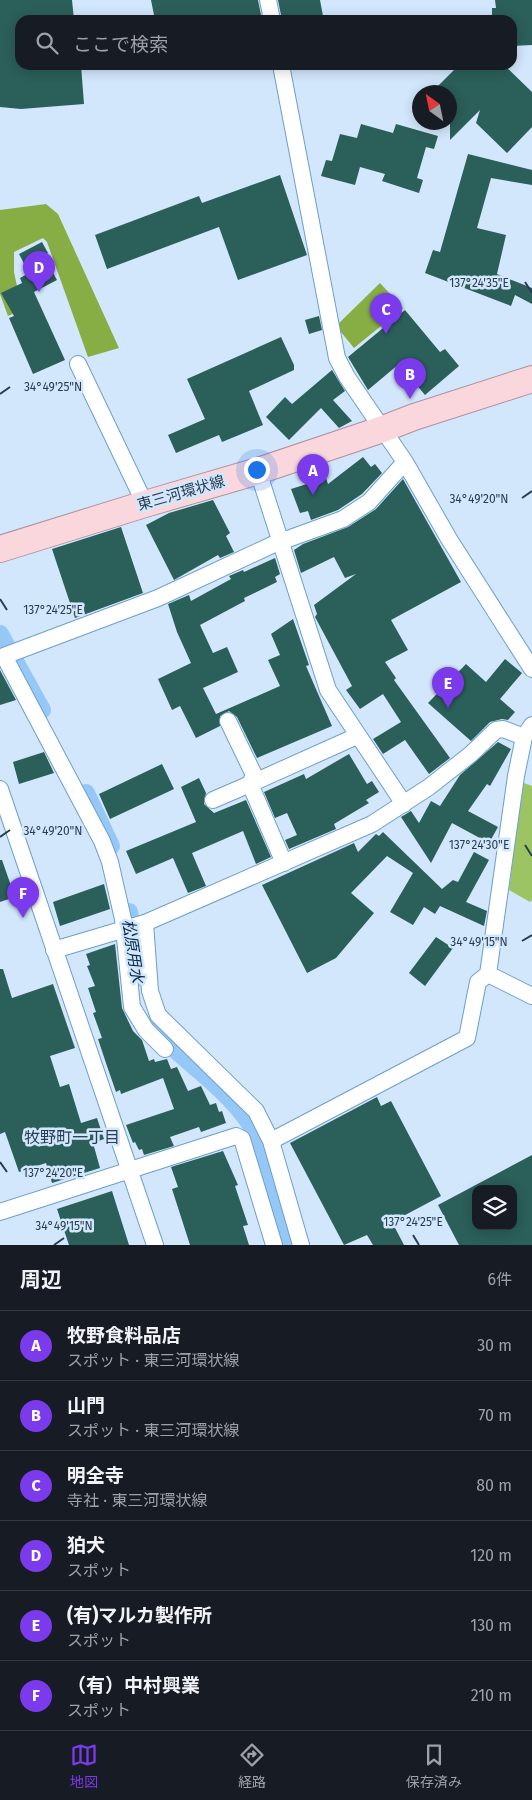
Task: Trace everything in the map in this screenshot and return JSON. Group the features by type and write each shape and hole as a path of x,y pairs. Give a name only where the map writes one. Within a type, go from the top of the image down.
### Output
{"main road":[{"name":"東三河環状線","path":"0,549 258,471 423,414 532,379"}],"street":[{"path":"268,0 271,15"},
{"path":"282,70 337,358 347,377 405,462 449,539 532,669"},
{"path":"78,364 145,504"},
{"path":"165,1049 146,1030 132,1007 125,929 110,862 102,840 4,656 19,648 158,598 282,542 354,513 369,502 405,462"},
{"path":"258,471 328,690 404,804"},
{"path":"228,721 254,775 250,784 284,863"},
{"path":"54,950 144,923 372,824 404,804 472,754 496,730 528,731 516,776 488,974 478,982 467,1038 271,1141"},
{"path":"212,800 357,736"},
{"path":"0,789 155,1245"},
{"path":"144,923 150,991 158,1015 247,1100 266,1128 301,1245"},
{"path":"488,974 532,996"},
{"path":"0,1212 236,1136 242,1139 274,1245"}],"green space":[{"path":"46,204 58,214 119,348 88,357 47,242 43,238 14,252 14,272 22,310 8,316 0,294 0,210"},
{"path":"380,283 403,308 354,348 336,326"},
{"path":"524,783 532,786 532,900 530,902 509,890 522,785"}],"building":[{"path":"0,0 72,0 74,15 15,15 15,70 81,70 84,104 21,109 0,107"},
{"path":"151,0 258,0 261,15 154,15"},
{"path":"278,0 320,0 323,15 281,15"},
{"path":"495,0 532,0 532,45 517,46 517,15 492,15 492,8 496,8"},
{"path":"454,70 509,70 532,92 532,127 507,153 476,123 480,110 450,140 450,130 457,130 457,85 439,85"},
{"path":"361,124 393,133 396,124 438,136 434,149 426,147 417,178 423,180 419,193 382,181 385,174 360,167 355,185 321,176 326,160 332,161 340,134 357,138"},
{"path":"468,154 532,170 532,185 491,178 477,228 506,235 497,274 532,288 532,304 515,295 511,306 425,273 433,250 440,252"},
{"path":"280,175 307,255 238,280 219,227 107,269 95,235 199,196 202,203"},
{"path":"42,242 48,253 44,256 57,280 34,292 65,360 33,374 9,318 14,316 1,293 22,283 20,278 29,273 19,254"},
{"path":"405,310 440,352 445,349 459,366 425,395 399,364 368,390 348,357"},
{"path":"319,316 322,330 309,334 305,320"},
{"path":"281,337 294,365 294,370 249,391 263,425 222,442 219,435 176,453 168,435 205,419 187,379"},
{"path":"332,370 345,391 333,400 352,421 339,428 321,408 289,440 266,417 285,397 292,404"},
{"path":"363,457 371,467 375,464 382,473 362,494 338,510 311,520 308,511 300,513 291,489 326,478 328,484"},
{"path":"403,479 461,582 391,620 408,650 385,662 396,678 394,680 450,758 429,774 405,740 383,754 373,739 401,722 383,694 360,709 346,690 352,686 315,617 317,614 314,605 356,574 345,578 334,557 301,573 294,550 303,544 348,527 376,509"},
{"path":"213,500 230,533 226,536 234,552 220,558 218,555 174,580 146,525 169,513"},
{"path":"121,527 143,593 75,618 52,549"},
{"path":"275,558 280,574 275,577 277,582 244,598 245,601 200,625 213,653 227,647 238,672 203,688 216,714 280,686 268,660 280,655 271,634 293,619 309,665 306,666 332,726 257,758 237,717 229,711 220,716 220,726 196,738 180,706 172,710 158,679 191,663 177,632 168,604 189,595 191,601 231,579 229,576 243,570 244,572"},
{"path":"505,659 522,673 500,699 515,712 508,720 502,719 490,722 471,741 428,703 466,664 486,682"},
{"path":"0,670 16,700 0,705"},
{"path":"498,742 511,749 490,786 487,784 468,811 498,827 489,843 452,823 431,863 401,817 411,811 419,823 431,801 440,806 460,775"},
{"path":"44,752 54,773 19,784 13,762"},
{"path":"349,754 367,784 372,781 379,792 366,800 369,803 334,824 336,829 289,849 285,840 297,835 287,813 275,818 264,792 304,774 306,779"},
{"path":"162,764 174,789 110,819 99,794"},
{"path":"199,778 206,793 204,804 214,813 246,800 271,857 256,864 243,831 192,853 206,886 188,893 173,858 136,874 126,851 196,822 181,787"},
{"path":"383,832 442,889 453,880 458,882 474,852 489,860 466,902 487,911 484,926 440,906 435,914 424,907 413,925 390,912 413,873 387,856 351,893 374,913 336,958 307,973 262,885 354,843 358,852 376,834 379,836"},
{"path":"0,860 2,860 15,897 0,902"},
{"path":"104,884 110,909 60,926 53,902"},
{"path":"436,937 453,948 425,986 409,973"},
{"path":"115,944 122,1008 133,1031 142,1040 149,1061 154,1059 155,1062 167,1059 171,1069 177,1067 188,1091 201,1086 210,1105 216,1103 219,1112 222,1111 226,1123 201,1132 199,1127 170,1137 174,1146 144,1155 142,1149 139,1150 135,1142 133,1143 126,1125 174,1109 163,1078 121,1094 120,1090 116,1092 98,1039 102,1038 93,1013 96,1012 88,988 95,986 87,966 90,965 86,954"},
{"path":"0,969 3,969 12,998 53,984 75,1048 50,1056 60,1087 69,1084 81,1123 97,1118 104,1139 93,1143 100,1168 52,1183 46,1163 19,1172 5,1132 0,1134"},
{"path":"377,1097 381,1106 391,1101 441,1196 392,1222 404,1245 373,1245 367,1235 344,1245 290,1143"},
{"path":"223,1151 238,1185 235,1186 248,1225 243,1226 249,1245 190,1245 172,1189 178,1187 171,1167"},
{"path":"532,1155 532,1245 459,1245 438,1205 472,1187 472,1230 517,1230 517,1185 476,1185"},
{"path":"112,1191 129,1245 69,1245 57,1209"}],"waterway":[{"name":"松原用水","path":"0,634 42,710"},
{"name":"松原用水","path":"86,793 111,846"},
{"name":"松原用水","path":"129,912 134,939 136,978"},
{"name":"松原用水","path":"156,1031 223,1091 256,1133 290,1245"}],"place":[{"name":"狛犬","path":"39,292"},
{"name":"明全寺","path":"386,334"},
{"name":"山門","path":"410,399"},
{"name":"牧野食料品店","path":"313,495"},
{"name":"(有)マルカ製作所","path":"448,708"},
{"name":"（有）中村興業","path":"23,918"}],"district":[{"name":"牧野町一丁目","path":"72,1137"}]}
